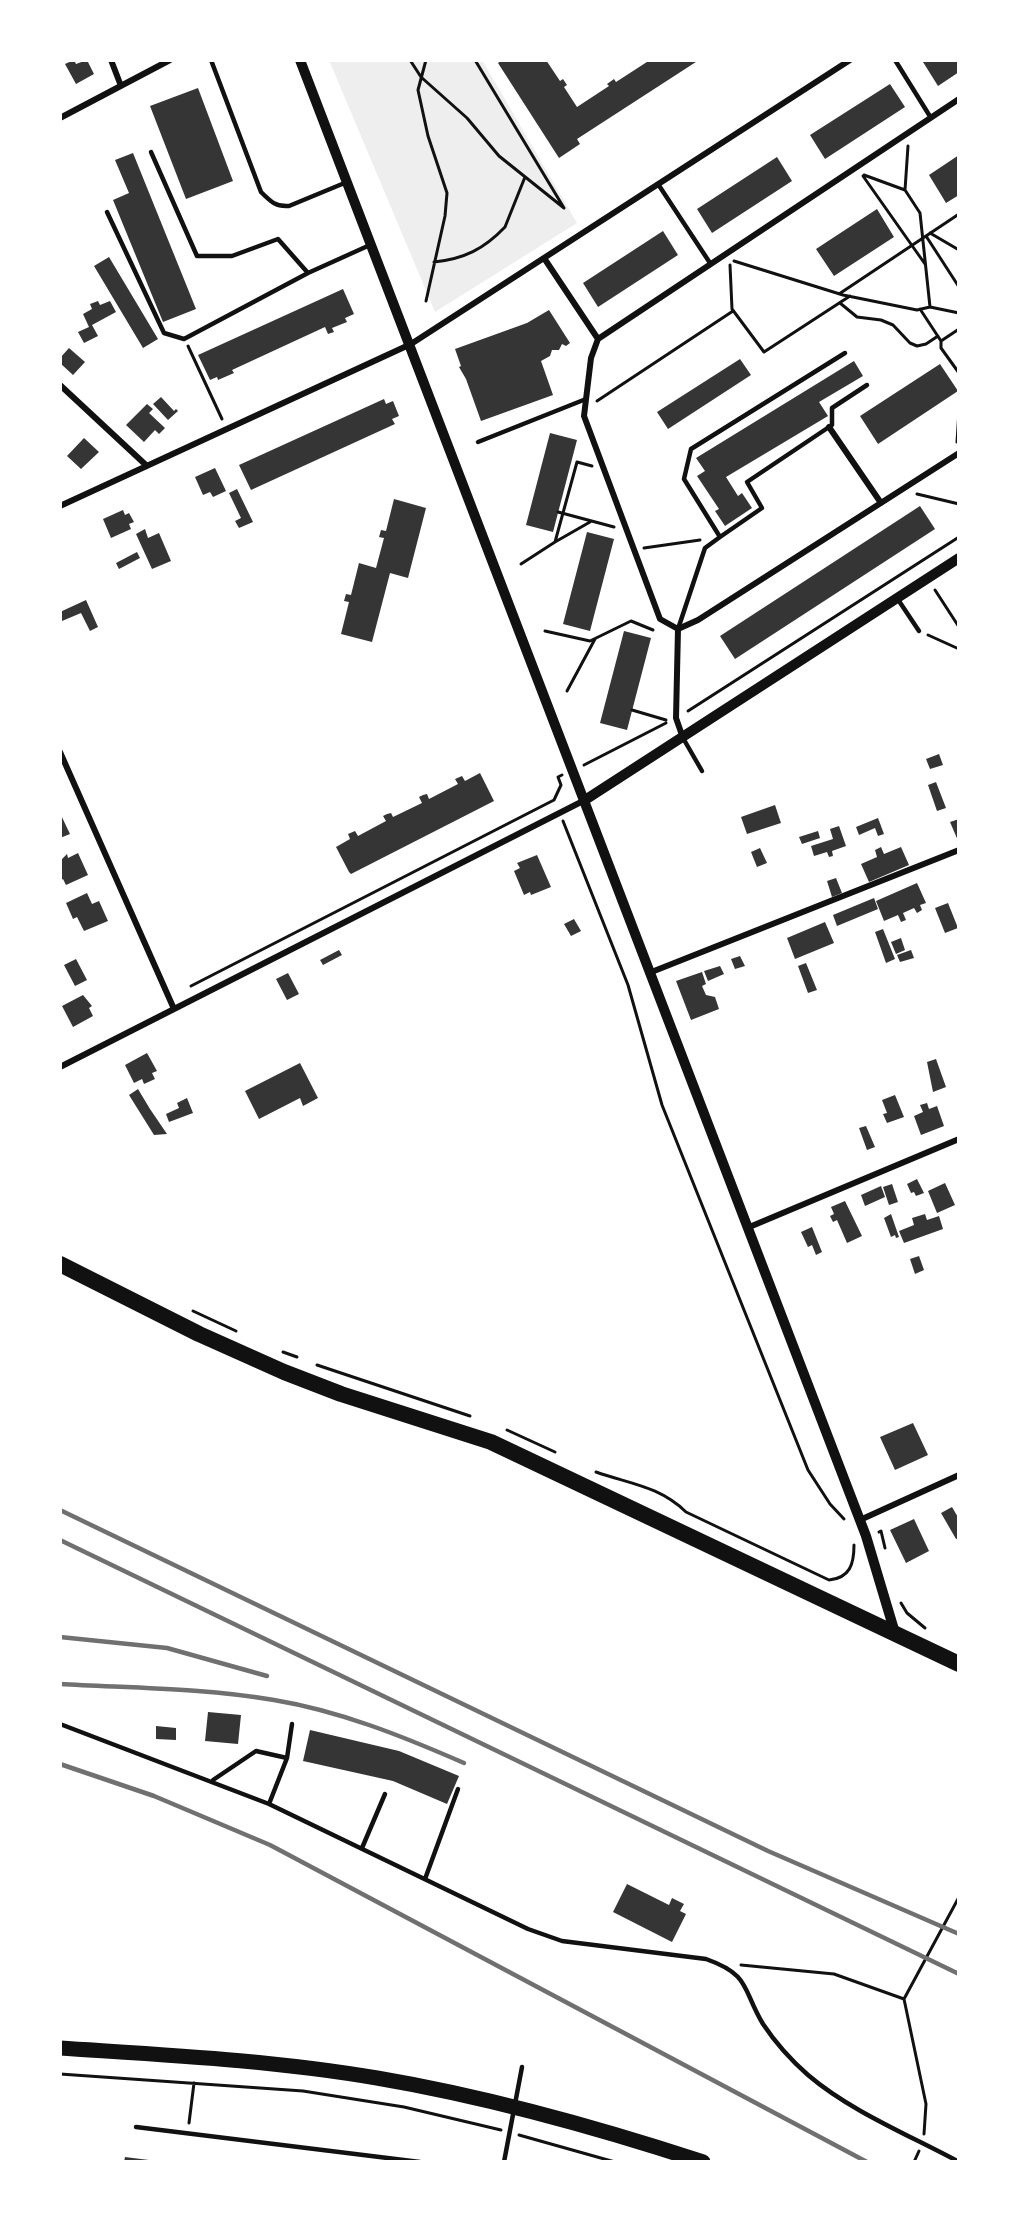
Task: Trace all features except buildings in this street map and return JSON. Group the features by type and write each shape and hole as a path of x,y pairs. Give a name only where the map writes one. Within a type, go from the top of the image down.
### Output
{"highway":[{"path":"60,1264 199,1335 284,1372 341,1394 491,1442 959,1664"}],"main road":[{"path":"60,2048 305,2068 422,2086 514,2106 703,2162"},
{"path":"669,2151 690,2162"}],"street":[{"path":"111,60 121,86"},
{"path":"60,118 170,60"},
{"path":"300,60 411,344 746,1228 860,1520 895,1633"},
{"path":"60,506 411,344 850,60"},
{"path":"678,629 660,619 584,416 591,358 598,339 959,99"},
{"path":"544,258 598,339"},
{"path":"60,385 147,466"},
{"path":"829,427 881,503"},
{"path":"678,629 698,620 957,454"},
{"path":"60,1068 585,800 959,558"},
{"path":"678,629 676,718 683,738"},
{"path":"60,752 174,1009"},
{"path":"649,973 959,850"},
{"path":"746,1228 959,1139"},
{"path":"860,1520 959,1475"}],"lane":[{"path":"211,60 261,192 272,203 279,207 289,206 348,182"},
{"path":"895,60 931,118"},
{"path":"151,152 196,256 232,256 278,239 308,273"},
{"path":"658,184 710,263"},
{"path":"107,212 164,333 184,339 308,273 372,244"},
{"path":"720,537 684,478 691,449 845,352"},
{"path":"678,629 705,548 762,508 747,482 832,425 832,408 867,385"},
{"path":"478,442 586,399"},
{"path":"897,598 919,631"},
{"path":"683,738 702,771"},
{"path":"60,1724 213,1780 269,1804 528,1929 562,1941 684,1955 724,1965 743,1980 764,2025 809,2076 842,2099 959,2162"},
{"path":"269,1804 286,1758 292,1724"},
{"path":"213,1780 255,1751 286,1758"},
{"path":"425,1879 458,1789"},
{"path":"362,1848 385,1794"},
{"path":"504,2162 522,2067"},
{"path":"136,2127 420,2162"}],"path":[{"path":"410,60 421,77 467,118 499,156 564,208 475,60"},
{"path":"426,60 418,90 428,136 447,193 445,216 426,301"},
{"path":"904,190 909,132"},
{"path":"926,266 862,173 904,190 920,213 926,235 930,307"},
{"path":"434,262 474,253 500,232 505,227 525,177"},
{"path":"838,294 959,214"},
{"path":"926,235 959,250"},
{"path":"926,235 959,287"},
{"path":"849,296 764,352 733,311 730,260 838,294 849,296 920,309 930,307 959,313"},
{"path":"840,303 857,317 880,320 893,325 909,343 917,346 926,344 938,336"},
{"path":"920,309 941,341 941,348 959,373"},
{"path":"585,409 733,311"},
{"path":"941,341 959,329"},
{"path":"184,339 226,429"},
{"path":"957,454 959,411"},
{"path":"555,542 560,513 577,462 603,467"},
{"path":"899,492 959,504"},
{"path":"560,513 626,530"},
{"path":"521,564 590,522"},
{"path":"692,709 959,537"},
{"path":"634,551 698,539 713,542"},
{"path":"917,564 959,627"},
{"path":"545,631 590,641 631,621 653,630"},
{"path":"919,631 959,649"},
{"path":"567,691 595,639"},
{"path":"168,998 554,800 561,785 558,777 666,722 632,710"},
{"path":"554,800 628,985 662,1104 804,1459 830,1503 845,1521"},
{"path":"914,2162 924,2143 926,2104 904,1999 959,1897"},
{"path":"724,1965 760,1965 834,1974 904,1999"},
{"path":"60,2074 303,2091 370,2101 509,2133 615,2162"},
{"path":"188,2133 194,2083"}],"shaded area":[{"path":"329,60 482,60 577,223 435,312"}],"railway":[{"path":"60,1510 768,1851 959,1934"},
{"path":"60,1540 959,1974"},
{"path":"60,1637 167,1648 267,1676"},
{"path":"60,1684 221,1693 274,1700 347,1718 464,1763"},
{"path":"60,1764 154,1796 270,1845 867,2162"}]}
